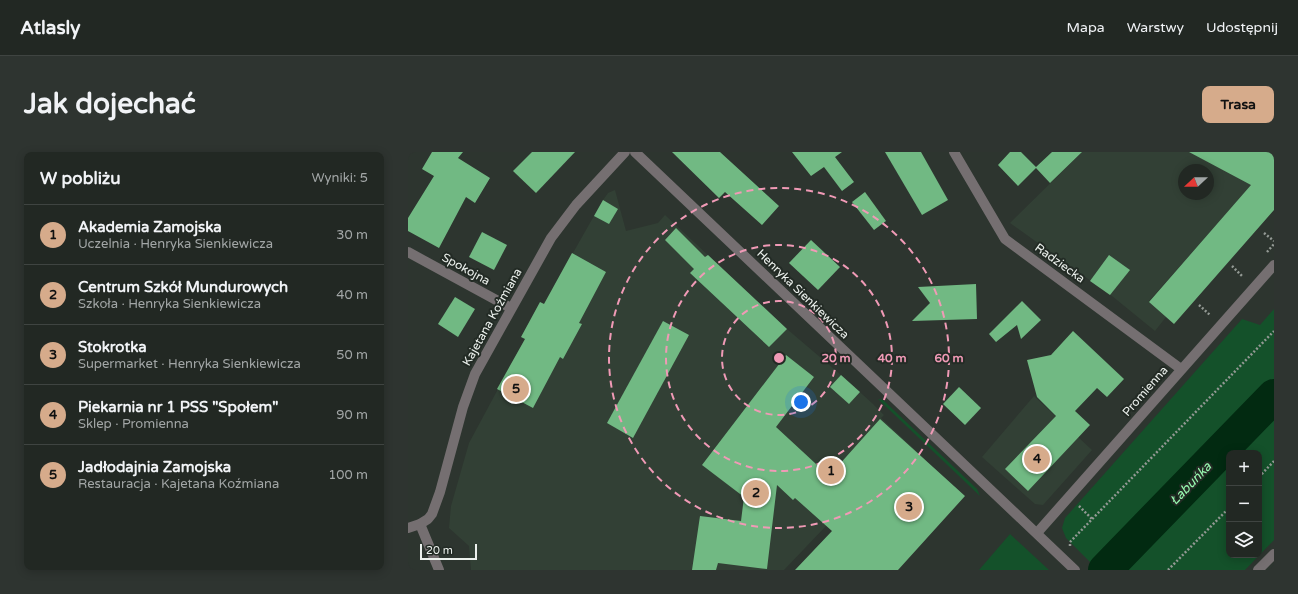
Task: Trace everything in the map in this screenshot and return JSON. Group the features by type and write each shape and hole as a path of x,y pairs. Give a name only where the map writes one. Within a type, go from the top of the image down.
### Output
{"street":[{"name":"Kajetana Koźmiana","path":"424,522 432,514 440,492 458,424 475,374 551,238 589,190 625,152"},
{"name":"Henryka Sienkiewicza","path":"635,152 1075,569"},
{"name":"Radziecka","path":"954,152 1005,239 1181,369"},
{"name":"Spokojna","path":"408,252 511,308"},
{"name":"Promienna","path":"1037,533 1274,266"},
{"path":"408,528 424,522 439,570"},
{"path":"1258,570 1274,554"}],"path":[{"path":"1264,233 1274,241"},
{"path":"1232,266 1244,278"},
{"path":"1199,305 1210,316"},
{"path":"1070,548 1070,542 1274,331"},
{"path":"1262,474 1274,461"},
{"path":"1076,504 1092,520"},
{"path":"1168,570 1226,511"}],"shaded area":[{"path":"1082,152 1274,152 1274,160 1149,301 1166,317 1155,331 1112,296 1010,223"},
{"path":"615,190 626,231 658,223 665,215 787,329 873,404 884,415 881,418 925,459 894,492 867,483 784,570 471,570 469,546 449,528 451,506 469,443 525,339 521,337 540,302 544,304 603,200 608,193"},
{"path":"1034,396 1092,450 1043,505 1035,504 982,457"}],"green space":[{"path":"1274,309 1274,540 1262,552 1262,450 1226,450 1226,558 1257,558 1245,570 1098,570 1066,538 1062,528 1065,518 1242,319 1260,325"},
{"path":"878,399 883,400 977,489 980,496"},
{"path":"1010,534 1049,570 979,570"}],"building":[{"path":"432,152 463,152 458,158 490,178 475,203 466,197 439,248 408,231 408,218 434,176 422,169"},
{"path":"532,152 575,152 536,193 513,171"},
{"path":"672,152 720,152 779,206 762,225 725,192 719,198"},
{"path":"792,152 842,152 835,157 854,182 842,191 824,167 811,176"},
{"path":"885,152 921,152 948,200 922,215"},
{"path":"1010,152 1021,152 1036,167 1052,152 1082,152 1050,183 1036,168 1018,186 998,165"},
{"path":"1189,152 1274,152 1274,210 1174,324 1149,302 1251,185"},
{"path":"865,192 886,221 874,230 852,202"},
{"path":"603,200 618,209 609,224 594,216"},
{"path":"676,228 705,257 708,255 787,329 769,347 690,273 694,269 665,240"},
{"path":"482,232 507,245 494,270 469,257"},
{"path":"811,240 840,267 818,290 789,263"},
{"path":"572,253 606,272 579,323 582,324 563,359 560,357 533,408 497,389 525,339 521,337 540,302 544,304"},
{"path":"1109,255 1130,270 1110,295 1090,281"},
{"path":"976,284 977,319 912,321 930,303 918,287"},
{"path":"455,297 475,309 458,337 438,324"},
{"path":"1022,301 1041,320 1021,339 1017,325 996,342 989,334"},
{"path":"663,321 689,335 633,438 607,423"},
{"path":"1073,331 1124,379 1107,397 1097,388 1075,411 1090,425 1028,491 1005,469 1056,416 1037,397 1027,360 1051,355"},
{"path":"786,355 814,377 776,427 829,476 880,419 965,496 898,570 795,570 832,531 795,498 793,500 777,485 767,569 718,563 716,570 692,570 700,516 741,521 744,497 702,465"},
{"path":"841,375 860,392 849,404 830,387"},
{"path":"959,387 981,408 965,425 943,404"}],"waterway":[{"name":"Łabuńka","path":"1105,570 1274,396"}],"place":[{"name":"Jadłodajnia Zamojska","path":"516,389"},
{"name":"Piekarnia nr 1 PSS \"Społem\"","path":"1037,459"},
{"name":"Akademia Zamojska","path":"831,471"},
{"name":"Centrum Szkół Mundurowych","path":"756,493"},
{"name":"Stokrotka","path":"909,507"}]}
